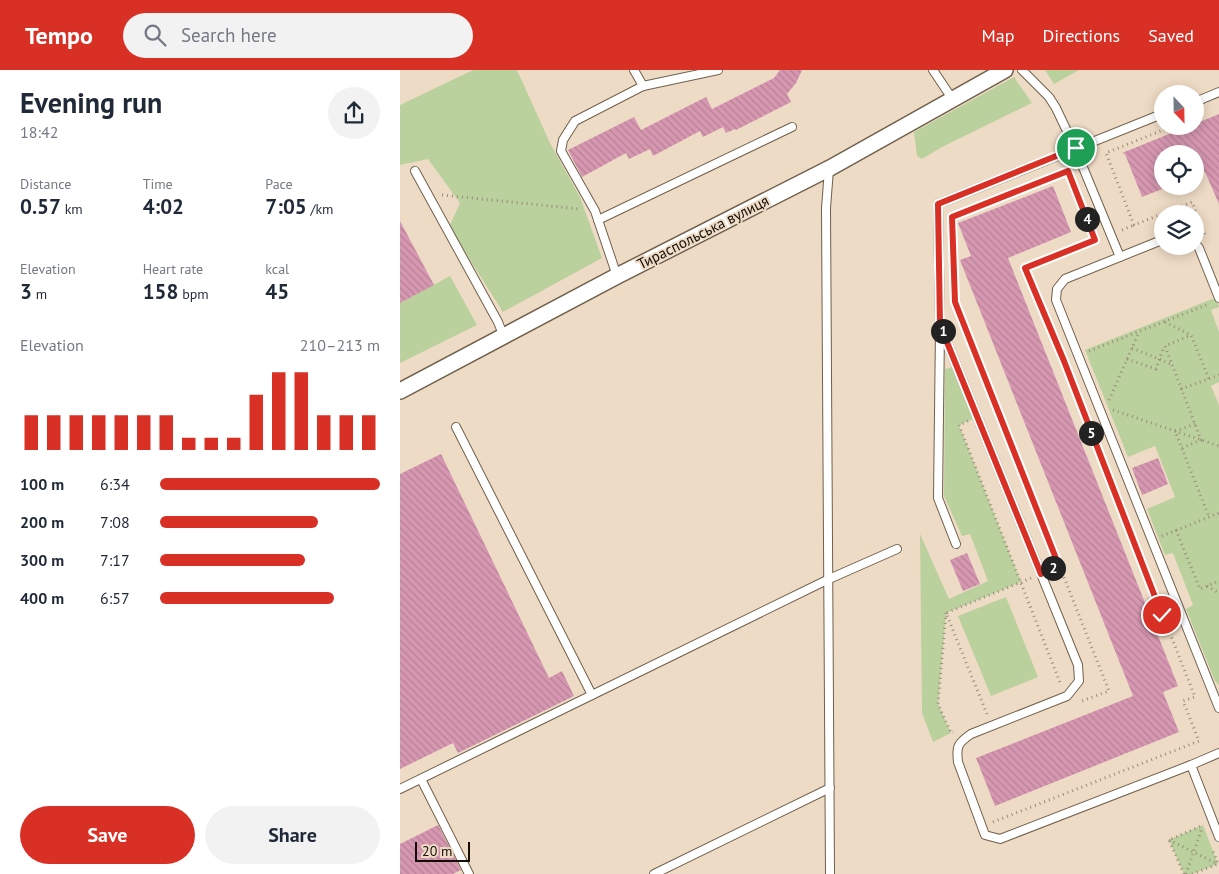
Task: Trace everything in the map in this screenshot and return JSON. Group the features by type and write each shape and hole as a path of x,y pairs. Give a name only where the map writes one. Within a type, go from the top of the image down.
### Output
{"street":[{"name":"Тираспольська вулиця","path":"400,391 617,276 830,168 1004,70"}],"lane":[{"path":"634,70 643,86"},
{"path":"617,276 595,211 561,152 563,140 575,121 643,86 718,70"},
{"path":"933,70 953,100"},
{"path":"1022,70 1049,97 1076,148 1120,256"},
{"path":"1204,98 1219,92"},
{"path":"956,544 938,498 940,325 938,204 1154,117"},
{"path":"598,220 792,127"},
{"path":"830,168 826,208 830,874"},
{"path":"415,171 498,322 504,337"},
{"path":"1154,243 1065,280 1057,288 1056,300 1216,691 1219,708"},
{"path":"1202,255 1217,300"},
{"path":"940,325 1078,665 1078,681 1065,696 971,734 961,741 957,751 958,762 985,835 1000,839 1219,753"},
{"path":"456,427 592,695"},
{"path":"400,789 828,580 897,549"},
{"path":"1191,765 1219,837"},
{"path":"421,779 468,874"},
{"path":"654,874 830,788"}],"path":[{"path":"1154,134 1106,154 1134,225 1154,217"},
{"path":"952,227 952,217 1068,171 1095,240 1025,268 1064,361 1195,697 1183,701 1198,741 993,822 990,814"},
{"path":"427,193 595,211"},
{"path":"954,274 955,302 1109,690 1069,706 959,425 978,417"},
{"path":"1064,361 1217,300"},
{"path":"1164,321 1191,335 1209,379"},
{"path":"1139,332 1106,408 1219,446"},
{"path":"1127,358 1156,369 1165,346 1191,335"},
{"path":"1165,346 1201,440"},
{"path":"1132,348 1172,364"},
{"path":"1181,389 1219,375"},
{"path":"1175,431 1194,424"},
{"path":"1175,431 1209,517"},
{"path":"1182,448 1201,440"},
{"path":"1219,513 1176,530 1200,589 1219,581"},
{"path":"946,613 1059,566"},
{"path":"1207,586 1219,593"},
{"path":"946,613 988,718"},
{"path":"946,613 938,704 950,733 958,730"},
{"path":"1059,689 1078,681"},
{"path":"1169,840 1203,825 1185,874"},
{"path":"1169,840 1218,864"},
{"path":"1169,840 1185,874"}],"green space":[{"path":"473,70 517,70 550,143 580,197 602,258 503,312 449,227 460,203 428,159 400,165 400,105"},
{"path":"1045,70 1079,70 1054,84"},
{"path":"1014,77 1032,103 942,147 922,159 917,156 914,132"},
{"path":"450,276 477,325 400,363 400,303"},
{"path":"1212,299 1217,299 1219,307 1211,310 1219,332 1219,382 1211,386 1219,405 1219,685 1215,681 1186,609 1193,605 1173,553 1165,555 1147,509 1175,497 1155,446 1128,457 1085,350"},
{"path":"953,367 973,419 959,425 1021,582 946,613 938,704 951,733 933,742 922,713 920,534 949,599 988,581 970,534 962,536 944,496 945,369"},
{"path":"1006,597 1038,677 991,696 958,616"},
{"path":"1203,825 1218,864 1192,874 1184,874 1169,840"}],"building":[{"path":"780,70 802,70 796,83 787,94 791,102 736,130 726,133 723,127 703,137 700,131 653,156 650,149 629,159 626,153 582,177 568,150 634,117 641,130 706,97 712,109 774,78"},
{"path":"1219,114 1219,204 1204,172 1204,145 1154,145 1154,192 1142,197 1125,154 1122,153 1167,135 1204,135 1204,120"},
{"path":"1053,186 1071,232 1008,258 1178,686 1163,692 1179,732 995,806 976,758 1133,696 960,260 971,256 958,223"},
{"path":"400,221 434,285 400,303"},
{"path":"441,454 549,678 562,671 574,696 458,753 453,743 400,769 400,474"},
{"path":"1158,458 1168,484 1142,495 1132,468"},
{"path":"967,553 980,584 963,591 950,560"},
{"path":"438,825 461,870 453,874 400,874 400,844"}],"route":[{"path":"1076,148 938,204 940,325 1041,574 1059,566 955,302 952,217 1068,171 1095,240 1025,268 1064,361 1162,615"}]}
